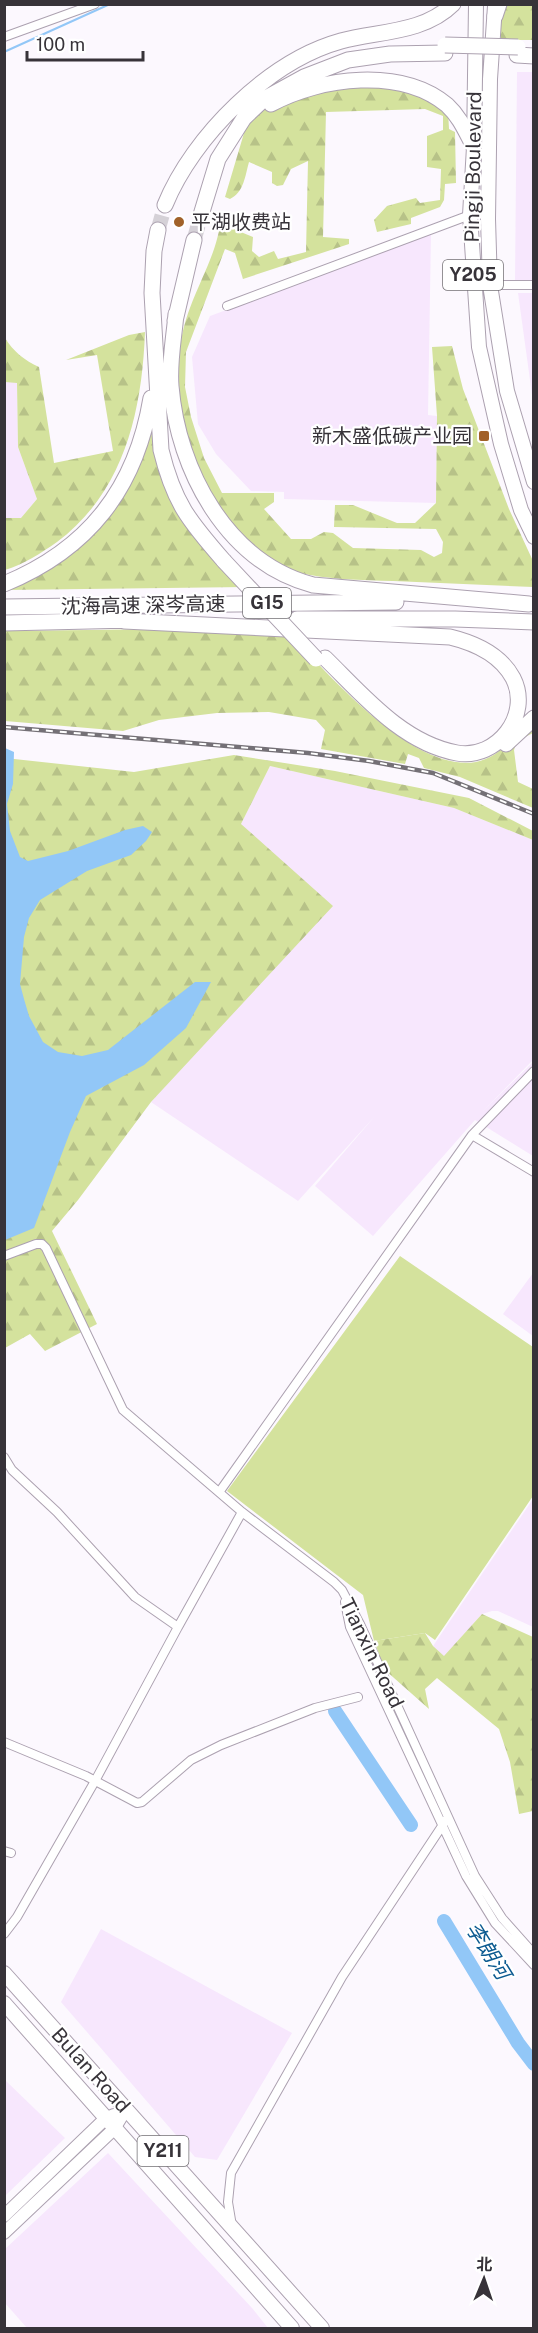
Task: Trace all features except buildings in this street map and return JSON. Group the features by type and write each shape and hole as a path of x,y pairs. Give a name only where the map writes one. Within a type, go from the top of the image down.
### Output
{"highway":[{"path":"165,205 172,187 195,152 246,95 279,69 313,51 340,41 419,26 442,14 453,4"},
{"path":"195,152 259,92 319,60 367,48 518,51 534,47"},
{"path":"201,215 218,159 244,118 253,108 280,89 331,65 369,56 445,49"},
{"path":"518,51 534,56"},
{"path":"218,159 240,129 264,108 300,91 363,81 398,84 432,95 448,106 462,121 474,147"},
{"path":"4,584 50,561 78,541 96,524 121,488 137,454 149,414 154,379 152,272 158,230"},
{"path":"194,240 176,314 166,369 165,434 172,469 186,502 197,521 229,561"},
{"path":"153,314 159,434 166,471 180,505 192,525 388,726 428,750 456,759 478,759 489,755 512,739 534,718"},
{"path":"176,314 171,387 179,436 204,494 230,532 251,553 287,576 314,585 531,604"},
{"name":"沈海高速 深岑高速","path":"4,607 357,602 531,604"},
{"name":"G15","path":"124,621 373,618 530,621"},
{"path":"124,621 450,637 487,651 504,666 517,687 519,699 517,711 509,729 497,742 477,752 457,753 430,744 392,721 321,658"},
{"name":"沈海高速 深岑高速","path":"4,623 124,621"}],"main road":[{"name":"Pingji Boulevard","path":"476,4 474,147 470,215 479,347 501,444 521,510 534,537"},
{"name":"Pingji Boulevard","path":"496,8 490,79 488,219 490,285 507,391 534,482"},
{"name":"Bulan Road","path":"4,1973 322,2328"},
{"name":"Bulan Road","path":"4,2003 292,2328"}],"street":[{"path":"4,37 95,4"},
{"path":"227,306 470,215"},
{"path":"490,285 534,285"},
{"path":"219,1491 472,1135 534,1071"},
{"path":"472,1135 534,1172"},
{"path":"4,1256 36,1244 42,1244 46,1248 123,1410 242,1512 95,1781 17,1917 4,1934"},
{"path":"4,1457 12,1470 57,1512 135,1597 178,1627"},
{"name":"Tianxin Road","path":"242,1512 342,1590 351,1627 445,1821 480,1900 509,1941 534,1965"},
{"path":"4,1742 95,1781 137,1803 142,1802 191,1760 222,1745 315,1708 358,1697"},
{"path":"232,2227 228,2202 231,2173 342,1977 445,1821"},
{"name":"Tianxin Road","path":"445,1821 487,1896 514,1934 534,1954"},
{"path":"4,2216 126,2109"},
{"path":"4,2233 110,2124"}],"shaded area":[{"path":"517,72 533,72 533,280 515,280"},
{"path":"431,234 428,415 437,416 436,503 284,499 284,492 251,491 216,454 198,424 192,357 210,316"},
{"path":"518,293 533,293 533,403 530,380"},
{"path":"5,382 17,382 18,447 37,499 21,518 5,518"},
{"path":"270,766 454,808 533,840 533,1060 483,1111 533,1062 533,1156 475,1120 373,1236 315,1186 375,1116 298,1201 151,1102 219,1027 241,824"},
{"path":"533,1273 533,1336 503,1314"},
{"path":"533,1499 533,1627 498,1611 482,1614 444,1657 433,1646"},
{"path":"101,1929 292,2033 217,2160 195,2157 61,2002"},
{"path":"5,2080 65,2138 4,2196"},
{"path":"108,2153 268,2328 27,2328 5,2303 5,2249"}],"green space":[{"path":"506,5 533,5 533,40 501,40 501,18"},
{"path":"388,79 448,111 449,129 455,132 456,183 445,184 444,200 440,207 411,218 411,224 377,232 374,220 387,206 416,198 420,203 440,200 441,169 427,167 427,136 443,130 443,116 425,109 326,112 323,237 349,239 349,244 243,279 235,253 225,249 186,352 185,387 191,417 204,458 222,493 274,493 274,502 264,509 291,539 311,539 324,532 333,533 353,548 421,550 434,557 442,553 443,542 436,529 334,527 335,505 353,505 397,523 415,523 436,503 437,416 432,347 452,346 463,389 509,509 533,561 533,587 345,579 309,575 286,568 255,546 218,506 204,483 186,432 179,377 182,337 189,312 215,247 223,212 231,218 231,228 253,237 252,251 259,257 274,251 278,259 306,252 308,161 291,169 283,185 277,186 272,183 272,172 249,162 238,192 230,199 225,197 247,123 271,101"},
{"path":"145,332 134,420 125,448 99,499 80,522 57,542 25,562 5,570 5,518 21,518 37,499 18,447 17,383 5,382 5,338 20,355 39,367 54,463 113,451 97,355 66,360 129,335"},
{"path":"150,428 163,481 246,587 5,590 72,551"},
{"path":"170,629 291,635 374,718 426,752 452,761 476,762 493,755 508,744 533,716 533,733 517,741 514,750 518,782 533,789 533,808 460,777 424,768 419,758 408,754 405,764 321,749 325,730 316,720 269,712 217,713 159,720 123,731 5,721 4,631"},
{"path":"234,755 335,771 469,798 533,831 533,840 454,808 270,766 241,824 333,906 151,1102 52,1231 97,1324 45,1351 30,1334 5,1348 5,758 134,772"},
{"path":"400,1256 533,1347 533,1496 435,1640 425,1633 374,1641 363,1595 227,1491"},
{"path":"482,1614 533,1637 533,1811 519,1814 510,1762 499,1729 437,1678 425,1689 429,1709 385,1670 374,1641 425,1633 433,1646 444,1656"}],"water":[{"path":"5,748 14,752 13,784 7,804 10,831 20,857 28,861 68,851 125,830 143,826 152,832 131,855 87,871 40,900 29,918 24,937 20,984 29,1016 43,1042 58,1052 82,1056 108,1050 195,982 211,982 186,1028 144,1065 86,1096 34,1228 5,1240"}],"waterway":[{"path":"4,52 110,4"},
{"name":"李朗河","path":"335,1711 411,1825"},
{"name":"李朗河","path":"444,1921 518,2043 534,2064"}],"tunnel":[{"path":"158,230 165,205"},
{"path":"194,240 201,215"}],"railway":[{"path":"4,727 308,753 369,761 433,773 534,814"}],"place":[{"name":"平湖收费站","path":"179,222"},
{"name":"新木盛低碳产业园","path":"484,436"}]}
